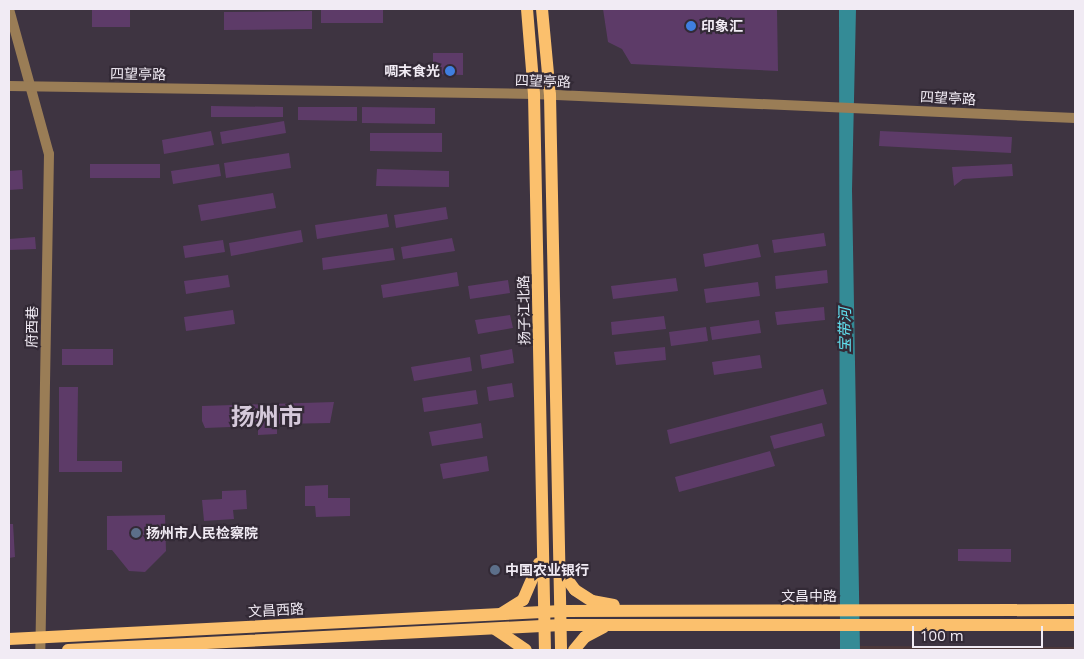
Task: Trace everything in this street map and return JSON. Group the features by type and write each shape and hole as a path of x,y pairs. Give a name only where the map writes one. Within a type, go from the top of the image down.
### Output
{"main road":[{"name":"扬子江北路","path":"527,9 534,94 545,650"},
{"path":"542,9 550,95 561,650"},
{"path":"502,614 523,600 543,551"},
{"path":"559,568 575,590 592,601 647,611"},
{"name":"文昌中路","path":"544,611 1075,610"},
{"name":"文昌西路","path":"9,639 40,644 544,611"},
{"path":"68,650 561,625 1075,625"},
{"path":"574,650 584,637 607,625"},
{"path":"495,629 526,650"}],"street":[{"name":"府西巷","path":"10,9 29,86 49,154 40,644"},
{"name":"四望亭路","path":"9,86 534,94 1075,118"}],"shaded area":[{"path":"860,646 1075,647 1075,650 860,650"}],"water":[{"name":"宝带河","path":"839,9 856,9 852,190 860,650 840,650"}],"building":[{"name":"印象汇","path":"603,9 777,9 778,71 631,64 622,49 608,42"},
{"path":"92,10 130,10 130,27 92,27"},
{"path":"321,10 383,10 383,23 321,23"},
{"path":"312,11 312,29 224,30 224,12"},
{"path":"433,53 463,53 463,75 433,74"},
{"path":"211,106 283,107 283,117 211,117"},
{"path":"298,107 357,107 357,121 298,120"},
{"path":"362,107 435,108 435,124 362,123"},
{"path":"284,121 286,133 222,144 220,132"},
{"path":"211,131 214,145 164,154 162,140"},
{"path":"880,131 1012,137 1011,153 879,146"},
{"path":"370,133 442,133 442,152 370,151"},
{"path":"289,153 291,168 226,178 224,163"},
{"path":"90,164 160,164 160,178 90,178"},
{"path":"219,164 221,176 173,184 171,171"},
{"path":"1012,164 1013,176 963,179 954,186 952,167"},
{"path":"377,169 449,171 449,187 376,186"},
{"path":"22,170 23,189 9,190 9,171"},
{"path":"273,193 276,208 201,221 198,205"},
{"path":"446,207 448,219 396,228 394,215"},
{"path":"387,214 389,227 317,239 315,225"},
{"path":"301,230 303,242 231,256 229,243"},
{"path":"824,233 826,246 774,253 772,240"},
{"path":"35,237 36,249 9,250 9,239"},
{"path":"452,238 455,251 403,259 401,247"},
{"path":"223,240 225,252 185,258 183,246"},
{"path":"758,244 761,257 705,267 703,254"},
{"path":"393,248 395,260 323,270 322,258"},
{"path":"827,270 828,283 776,289 775,276"},
{"path":"457,272 459,286 383,298 381,285"},
{"path":"228,275 230,287 186,294 184,281"},
{"path":"676,278 678,291 613,299 611,286"},
{"path":"508,280 510,293 470,299 468,286"},
{"path":"758,282 760,296 706,303 704,289"},
{"path":"824,307 825,320 777,325 775,312"},
{"path":"233,310 235,324 186,331 184,317"},
{"path":"510,315 513,328 478,334 475,320"},
{"path":"664,316 666,329 612,335 611,322"},
{"path":"759,320 761,333 712,340 710,327"},
{"path":"706,327 708,341 671,346 669,332"},
{"path":"665,347 666,360 616,365 614,352"},
{"path":"62,349 113,349 113,365 62,365"},
{"path":"512,349 514,363 482,369 480,355"},
{"path":"760,355 762,368 714,375 712,362"},
{"path":"470,357 472,371 414,381 411,367"},
{"path":"512,383 514,397 489,401 487,387"},
{"path":"59,387 78,387 77,461 122,461 122,472 59,472"},
{"path":"823,389 827,404 670,444 667,430"},
{"path":"476,390 478,404 424,412 422,398"},
{"path":"334,402 330,423 277,424 277,434 258,435 258,426 205,428 202,421 202,406"},
{"path":"481,423 483,438 432,446 429,432"},
{"path":"822,423 825,436 774,449 770,436"},
{"path":"770,451 775,466 679,492 675,477"},
{"path":"487,456 489,471 443,479 440,464"},
{"path":"328,485 328,498 350,498 350,516 316,517 315,506 305,506 305,486"},
{"path":"246,490 247,509 233,510 234,519 204,521 202,500 222,499 222,491"},
{"name":"扬州市人民检察院","path":"165,515 166,551 145,572 129,571 112,550 107,550 107,516"},
{"path":"9,524 13,524 15,557 9,558"},
{"path":"958,549 1011,549 1011,562 958,561"}],"place":[{"name":"印象汇","path":"691,26"},
{"name":"啁末食光","path":"450,71"},
{"name":"扬州市人民检察院","path":"136,533"},
{"name":"中国农业银行","path":"495,570"}],"district":[{"name":"扬州市","path":"267,416"}]}
